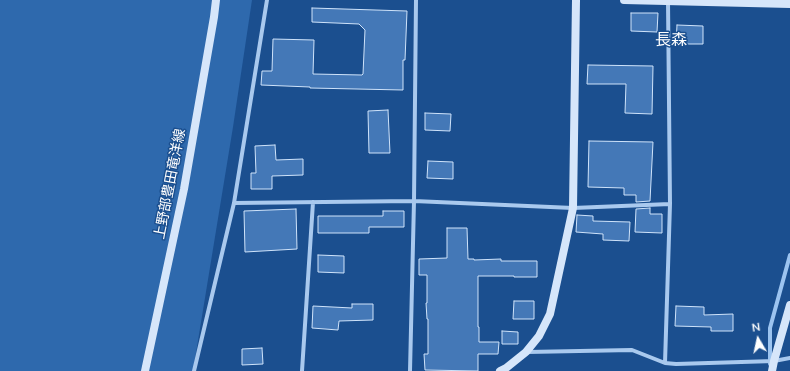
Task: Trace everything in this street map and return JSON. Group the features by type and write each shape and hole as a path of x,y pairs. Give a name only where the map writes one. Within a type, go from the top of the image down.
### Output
{"street":[{"name":"上野部豊田竜洋線","path":"145,371 184,189 216,0"},
{"path":"194,371 234,203 267,0"},
{"path":"410,371 414,202 416,0"},
{"path":"500,371 526,352 539,336 550,314 573,208 576,0"},
{"path":"624,0 790,4"},
{"path":"665,363 670,204 668,1"},
{"path":"302,371 313,202"},
{"path":"234,203 414,202 573,208 670,204"},
{"path":"772,371 790,305"},
{"path":"526,352 632,350 665,363 676,364 774,361 790,358"}],"shaded area":[{"path":"0,0 252,0 193,371 0,371"}],"building":[{"path":"312,8 407,11 405,60 403,60 403,90 310,88 261,85 262,71 272,71 273,39 314,40 313,74 363,74 365,30 359,24 312,22"},
{"path":"631,13 658,13 657,32 631,31"},
{"path":"677,25 703,26 703,44 676,44"},
{"path":"588,65 653,66 652,114 625,113 626,84 587,84"},
{"path":"388,110 390,153 369,153 368,111"},
{"path":"425,113 451,114 450,131 425,130"},
{"path":"589,141 653,142 650,201 636,202 636,195 624,195 624,188 588,187"},
{"path":"275,145 276,160 303,159 303,175 272,176 272,189 251,189 251,173 256,173 255,146"},
{"path":"428,161 453,162 453,179 427,178"},
{"path":"650,208 650,214 662,214 662,233 635,232 636,209"},
{"path":"296,209 297,249 245,252 244,211"},
{"path":"383,211 404,211 404,227 369,227 369,233 318,233 318,216 383,216"},
{"path":"577,215 593,216 593,221 630,222 629,241 603,240 603,234 576,232"},
{"path":"447,228 467,228 468,259 537,261 537,277 478,276 479,342 499,342 498,354 478,354 478,371 425,370 424,354 428,354 428,319 426,303 427,275 419,275 419,259 447,258"},
{"path":"318,255 344,256 344,273 318,272"},
{"path":"514,301 534,301 534,319 513,319"},
{"path":"352,304 373,304 373,320 339,321 338,330 312,328 313,306 352,308"},
{"path":"676,306 704,307 704,315 733,314 733,331 711,331 711,327 675,326"},
{"path":"502,331 518,332 518,344 502,344"},
{"path":"262,348 263,364 242,365 242,349"}],"waterway":[{"path":"770,364 770,328 790,255"}],"district":[{"name":"長森","path":"671,40"}]}
